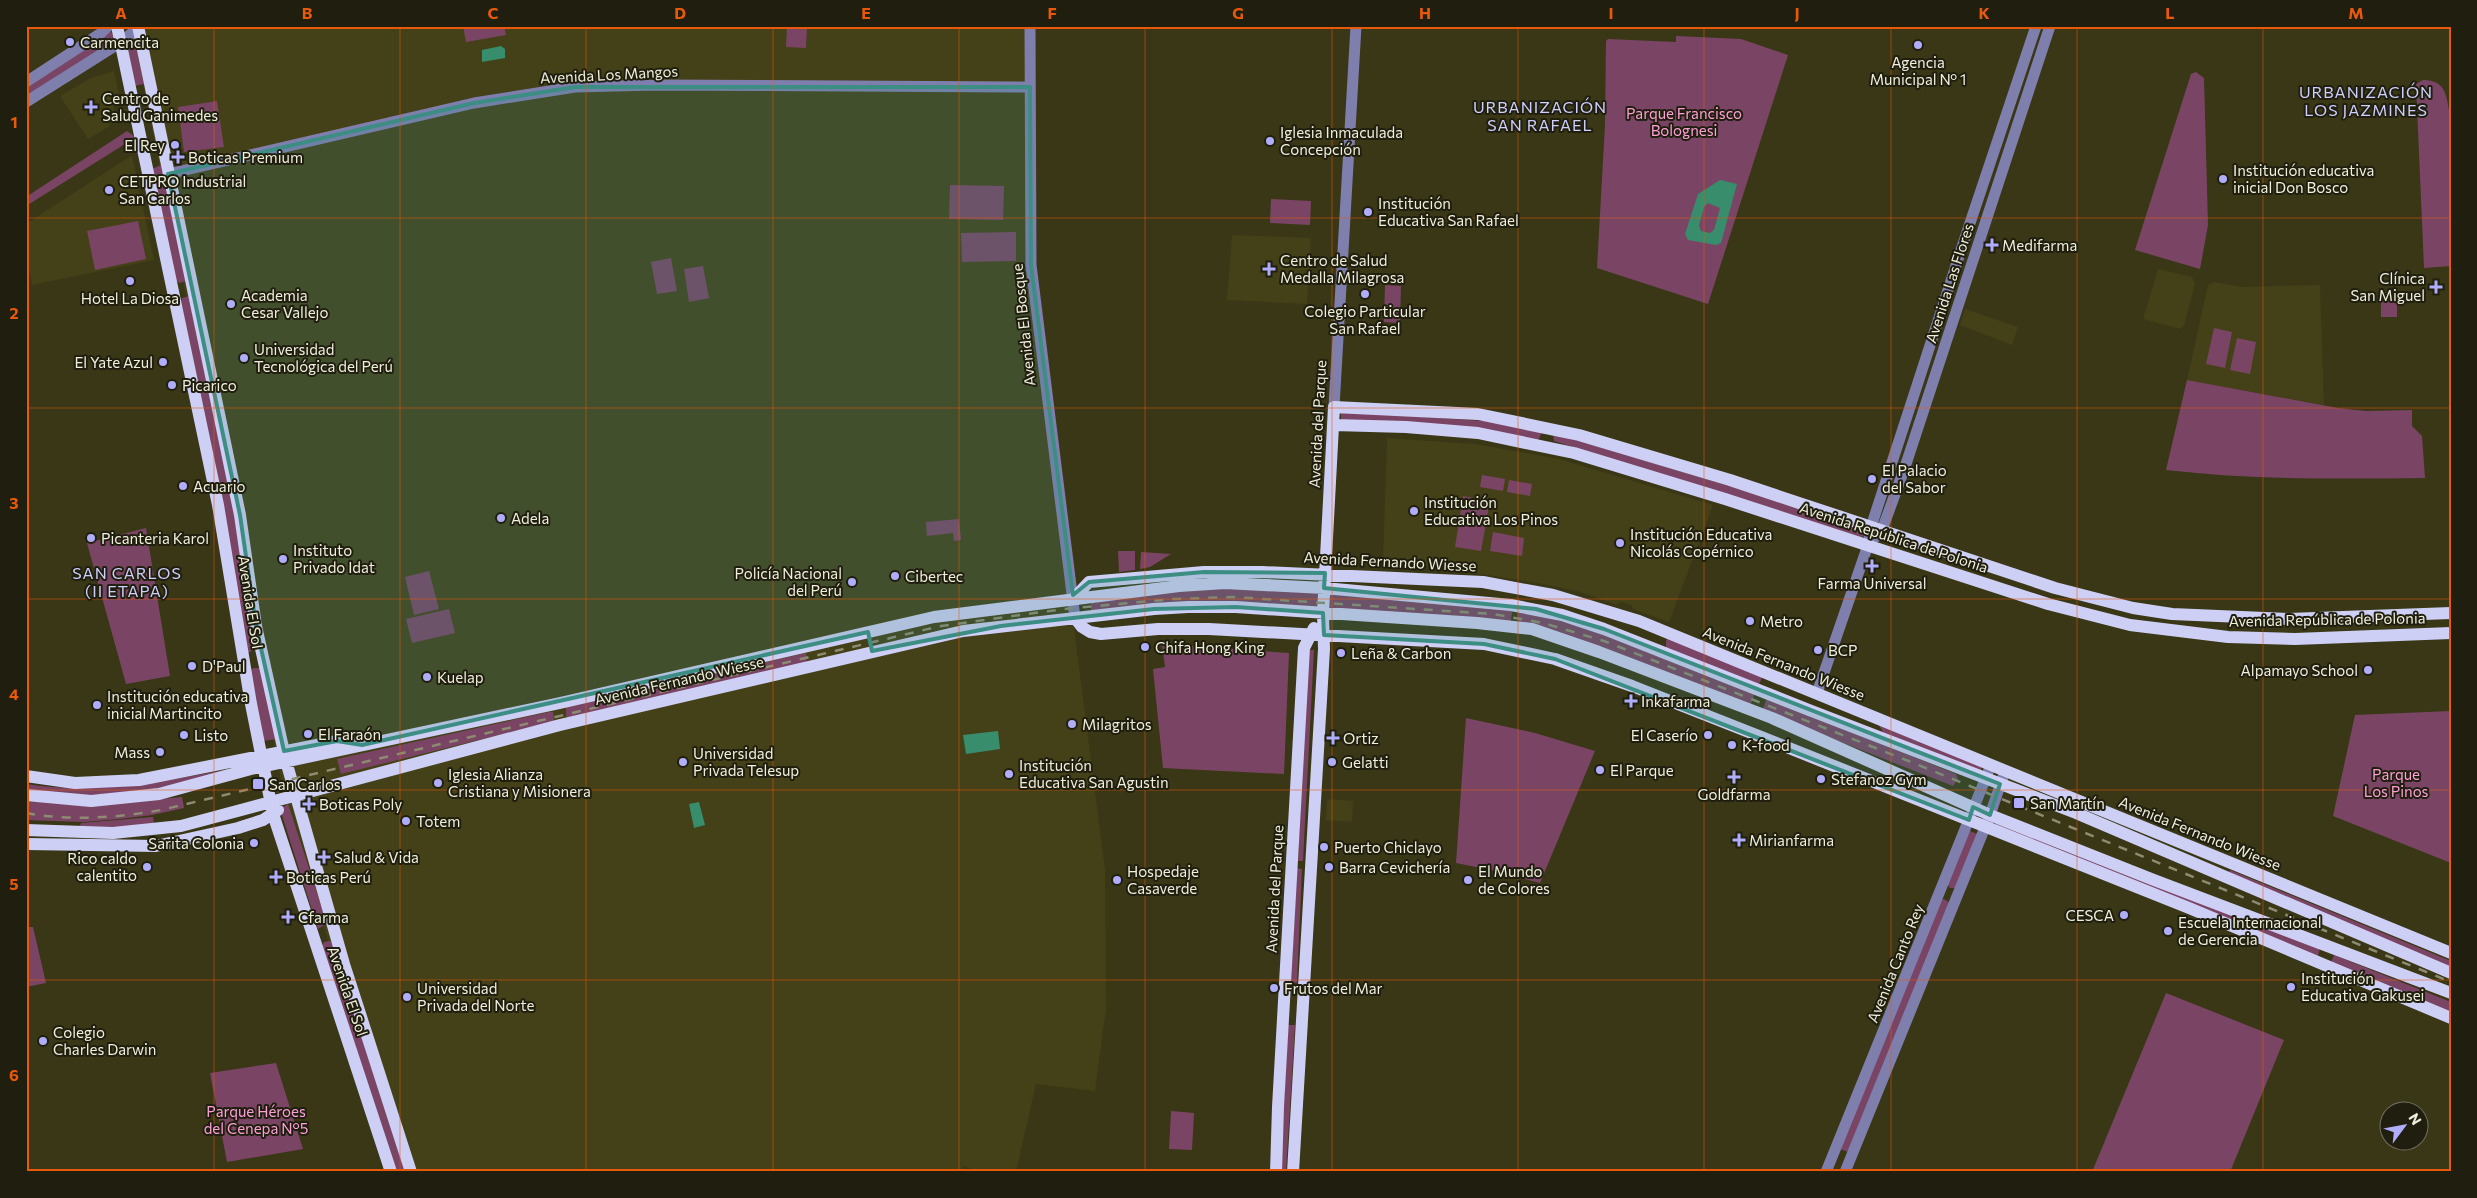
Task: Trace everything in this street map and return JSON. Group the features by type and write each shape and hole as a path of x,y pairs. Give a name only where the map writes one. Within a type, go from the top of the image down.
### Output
{"main road":[{"name":"Avenida El Sol","path":"117,26 218,505 262,761 272,808 391,1172"},
{"name":"Avenida El Sol","path":"138,27 238,508 256,626 285,756 335,932 411,1172"},
{"name":"Avenida del Parque","path":"1293,1172 1324,635 1324,588 1334,407"},
{"name":"Avenida República de Polonia","path":"1334,407 1478,414 1547,428 1730,480 2055,588 2116,605 2172,614 2289,618 2367,618 2451,613"},
{"name":"Avenida República de Polonia","path":"1334,425 1406,427 1478,433 1574,453 1725,499 2048,604 2130,625 2228,637 2295,639 2451,633"},
{"name":"Avenida Fernando Wiesse","path":"1074,598 1089,582 1204,572 1325,573 1483,582 1553,595 1639,621 2451,953"},
{"name":"Avenida Fernando Wiesse","path":"262,761 337,740 362,745 560,704 934,616 1074,598 1225,583 1324,588 1480,602 1536,609 1562,615 1604,629 2159,848 2451,973"},
{"name":"Avenida Fernando Wiesse","path":"272,808 295,795 560,725 963,631 1188,607 1236,607 1485,623 1532,629 1557,636 1772,718 1973,807 1988,821 2451,1018"},
{"path":"998,608 1001,626"},
{"name":"Avenida del Parque","path":"1276,1172 1304,645 1323,613"},
{"name":"Avenida Fernando Wiesse","path":"1075,618 1082,627 1090,632 1101,634 1158,629 1210,629 1324,635 1484,644 1555,658 1632,686 1969,820 1988,821 2154,880 2451,993"},
{"path":"868,632 872,651"},
{"path":"26,776 75,783 139,780 262,761"},
{"path":"26,795 91,801 159,794 262,761"},
{"path":"26,830 83,833 143,831 181,826 272,808"},
{"path":"26,844 156,846 238,828 263,820 272,808"},
{"path":"314,940 335,932"}],"street":[{"path":"26,82 101,34 108,26"},
{"name":"Avenida El Bosque","path":"1030,26 1031,267 1075,618"},
{"name":"Avenida del Parque","path":"1334,407 1356,26"},
{"name":"Avenida Las Flores","path":"1876,529 1962,247 2036,26"},
{"name":"Avenida Las Flores","path":"1817,693 1868,545 1906,464 2050,26"},
{"path":"26,102 121,42 138,27"},
{"name":"Avenida Los Mangos","path":"168,174 474,103 575,87 656,84 1030,87"},
{"name":"Avenida Canto Rey","path":"1826,1172 1991,765"},
{"path":"1845,1172 1988,821 2005,771"}],"highlighted area":[{"path":"575,87 1030,87 1031,265 1073,595 1089,582 1204,572 1325,573 1324,588 1536,609 1604,629 2000,784 1990,815 1973,807 1969,820 1555,659 1484,644 1324,635 1323,613 1236,607 1154,609 1001,626 872,651 868,632 362,745 337,741 284,751 256,626 240,515 168,174 474,103"}],"shaded area":[{"path":"131,26 1026,26 1026,252 1105,870 1106,1009 1095,1091 1036,1084 1016,1172 980,1172 963,1166 961,1172 402,1172 288,816 210,415"},
{"path":"501,46 505,49 505,58 482,62 482,50"},
{"name":"Centro de Salud Ganimedes","path":"114,71 119,94 111,96 116,119 109,121 110,126 88,139 60,96 91,78"},
{"name":"CETPRO Industrial San Carlos","path":"132,155 154,260 32,285 26,251 26,224"},
{"path":"1720,180 1737,184 1721,243 1716,245 1688,240 1685,234 1698,194","holes":["1708,203 1720,208 1714,230 1710,233 1701,231 1699,226 1704,207"]},
{"name":"Centro de Salud Medalla Milagrosa","path":"1232,235 1311,238 1307,304 1227,300"},
{"path":"2158,269 2192,277 2195,283 2184,326 2180,329 2143,319"},
{"path":"2214,282 2242,287 2320,285 2324,405 2187,380 2208,285"},
{"path":"1965,309 2018,327 2012,345 1960,325"},
{"path":"1387,438 1475,444 1559,459 1713,505 1669,622 1633,609 1631,605 1626,603 1621,602 1617,605 1577,591 1437,567 1383,562"},
{"path":"998,731 1000,749 966,754 963,735"},
{"path":"1327,799 1353,801 1352,822 1326,820"},
{"path":"699,802 705,825 694,828 689,804"}],"green space":[{"path":"463,26 504,26 506,35 466,42"},
{"path":"787,26 807,26 806,48 786,47"},
{"path":"111,31 115,41 26,99 26,84"},
{"name":"Parque Francisco Bolognesi","path":"1676,36 1741,39 1788,55 1708,304 1597,268 1605,125 1606,41 1608,39 1676,42"},
{"path":"136,46 144,84 134,86 127,48"},
{"path":"2196,72 2204,78 2208,225 2200,269 2135,250 2191,74"},
{"path":"2423,80 2437,83 2443,89 2447,101 2452,146 2451,266 2424,268 2416,84"},
{"path":"217,101 224,147 184,152 178,107"},
{"path":"127,131 134,136 133,139 26,206 26,197"},
{"path":"161,165 186,281 179,283 175,279 152,169"},
{"path":"950,185 1004,186 1003,220 949,219"},
{"path":"1271,199 1311,201 1310,225 1270,223"},
{"path":"138,221 146,259 95,270 87,231"},
{"path":"1016,232 1016,261 962,262 961,233"},
{"path":"671,258 677,291 657,294 651,262"},
{"path":"703,266 709,298 689,302 684,269"},
{"path":"1385,285 1401,286 1400,323 1384,322"},
{"path":"2381,292 2397,292 2397,317 2381,317"},
{"path":"189,296 237,525 256,648 248,653 181,302 182,298"},
{"path":"2214,328 2232,332 2225,368 2206,364"},
{"path":"2237,338 2256,342 2250,374 2230,370"},
{"path":"2187,380 2338,408 2366,411 2412,410 2412,426 2422,436 2425,478 2328,479 2263,477 2166,470"},
{"path":"1344,412 1485,421 1542,432 1538,441 1341,420 1341,414"},
{"path":"1553,433 1866,527 1864,536 1861,537 1554,441"},
{"path":"1482,475 1505,479 1503,491 1480,487"},
{"path":"1509,480 1532,484 1530,496 1507,492"},
{"path":"1463,496 1490,501 1481,551 1455,547"},
{"path":"959,519 961,540 954,541 953,533 927,536 926,522"},
{"path":"146,528 170,676 126,684 87,543"},
{"path":"1493,532 1524,538 1522,556 1490,551"},
{"path":"1118,551 1135,551 1135,570 1119,572"},
{"path":"1141,552 1171,554 1150,567 1140,569"},
{"path":"429,571 439,609 414,615 405,577"},
{"path":"1206,587 1317,592 1321,595 1320,607 1091,612 1091,603"},
{"path":"1331,593 1509,609 1512,612 1511,620 1509,622 1329,608 1328,598"},
{"path":"449,609 455,633 412,643 406,619"},
{"path":"1522,611 1602,632 1755,693 1750,706 1518,621 1518,613"},
{"path":"1669,638 1763,676 1758,686 1666,650 1666,640"},
{"path":"1162,644 1289,653 1284,774 1163,768 1153,669 1165,667"},
{"path":"1308,650 1314,650 1303,861 1298,861"},
{"path":"806,653 807,660 805,663 569,718 566,716 566,707"},
{"path":"260,668 278,739 262,741 250,670"},
{"path":"1767,698 1956,774 1958,779 1953,786 1762,711"},
{"name":"Parque Los Pinos","path":"2451,711 2451,863 2333,816 2355,715"},
{"path":"553,712 554,720 552,722 341,774 337,759"},
{"path":"1466,718 1535,733 1595,751 1540,883 1456,863"},
{"path":"1877,722 1982,767 1981,770 1886,737"},
{"path":"241,767 152,790 66,797 26,791 26,784 80,788 107,787 160,781"},
{"path":"182,797 184,808 152,815 83,822 26,820 26,801 95,805"},
{"path":"288,804 327,923 318,929 280,809"},
{"path":"153,817 154,824 123,828 79,829 81,823"},
{"path":"1997,822 2320,948 2317,960 1995,829"},
{"path":"1970,831 1977,834 1955,888 1950,888 1947,884"},
{"path":"1297,868 1302,869 1297,983 1291,982"},
{"path":"2230,870 2451,961 2451,968 2228,874"},
{"path":"1944,899 1950,903 1848,1152 1840,1149 1941,900"},
{"path":"26,927 33,927 46,983 26,987"},
{"path":"324,942 334,943 408,1172 396,1172 322,946"},
{"path":"2334,955 2451,1002 2451,1014 2330,965"},
{"path":"2166,993 2284,1040 2230,1172 2092,1172"},
{"path":"1288,1025 1295,1025 1286,1172 1280,1172"},
{"name":"Parque Héroes del Cenepa N°5","path":"276,1063 303,1149 227,1162 210,1073"},
{"path":"1171,1111 1194,1113 1192,1150 1169,1149"}],"railway":[{"path":"26,813 59,817 94,818 161,810 941,626 1064,609 1173,599 1233,597 1493,614 1543,623 1604,641 1911,762 2451,982"}],"place":[{"name":"Carmencita","path":"70,42"},
{"name":"Agencia Municipal Nº 1","path":"1918,45"},
{"name":"Centro de Salud Ganimedes","path":"91,107"},
{"name":"Iglesia Inmaculada Concepción","path":"1270,141"},
{"name":"El Rey","path":"175,145"},
{"name":"Boticas Premium","path":"178,157"},
{"name":"Institución educativa inicial Don Bosco","path":"2223,179"},
{"name":"CETPRO Industrial San Carlos","path":"109,190"},
{"name":"Institución Educativa San Rafael","path":"1368,212"},
{"name":"Medifarma","path":"1992,245"},
{"name":"Centro de Salud Medalla Milagrosa","path":"1269,269"},
{"name":"Hotel La Diosa","path":"130,281"},
{"name":"Clínica San Miguel","path":"2436,287"},
{"name":"Colegio Particular San Rafael","path":"1365,294"},
{"name":"Academia Cesar Vallejo","path":"231,304"},
{"name":"Universidad Tecnológica del Perú","path":"244,358"},
{"name":"El Yate Azul","path":"163,362"},
{"name":"Picarico","path":"172,385"},
{"name":"El Palacio del Sabor","path":"1872,479"},
{"name":"Acuario","path":"183,486"},
{"name":"Institución Educativa Los Pinos","path":"1414,511"},
{"name":"Adela","path":"501,518"},
{"name":"Picanteria Karol","path":"91,538"},
{"name":"Institución Educativa Nicolás Copérnico","path":"1620,543"},
{"name":"Instituto Privado Idat","path":"283,559"},
{"name":"Farma Universal","path":"1872,566"},
{"name":"Cibertec","path":"895,576"},
{"name":"Policía Nacional del Perú","path":"852,582"},
{"name":"Metro","path":"1750,621"},
{"name":"Chifa Hong King","path":"1145,647"},
{"name":"BCP","path":"1818,650"},
{"name":"Leña & Carbon","path":"1341,653"},
{"name":"D'Paul","path":"192,666"},
{"name":"Alpamayo School","path":"2368,670"},
{"name":"Kuelap","path":"427,677"},
{"name":"Inkafarma","path":"1631,701"},
{"name":"Institución educativa inicial Martincito","path":"97,705"},
{"name":"Milagritos","path":"1072,724"},
{"name":"El Faraón","path":"308,734"},
{"name":"Listo","path":"184,735"},
{"name":"El Caserío","path":"1708,735"},
{"name":"Ortiz","path":"1333,738"},
{"name":"K-food","path":"1732,745"},
{"name":"Mass","path":"160,752"},
{"name":"Universidad Privada Telesup","path":"683,762"},
{"name":"Gelatti","path":"1332,762"},
{"name":"El Parque","path":"1600,770"},
{"name":"Institución Educativa San Agustin","path":"1009,774"},
{"name":"Goldfarma","path":"1734,777"},
{"name":"Stefanoz Gym","path":"1821,779"},
{"name":"Iglesia Alianza Cristiana y Misionera","path":"438,783"},
{"name":"San Carlos","path":"258,784"},
{"name":"San Martín","path":"2019,803"},
{"name":"Boticas Poly","path":"309,804"},
{"name":"Totem","path":"406,821"},
{"name":"Mirianfarma","path":"1739,840"},
{"name":"Sarita Colonia","path":"254,843"},
{"name":"Puerto Chiclayo","path":"1324,847"},
{"name":"Salud & Vida","path":"324,857"},
{"name":"Rico caldo calentito","path":"147,867"},
{"name":"Barra Cevichería","path":"1329,867"},
{"name":"Boticas Perú","path":"276,877"},
{"name":"Hospedaje Casaverde","path":"1117,880"},
{"name":"El Mundo de Colores","path":"1468,880"},
{"name":"CESCA","path":"2124,915"},
{"name":"Cfarma","path":"288,917"},
{"name":"Escuela Internacional de Gerencia","path":"2168,931"},
{"name":"Institución Educativa Gakusei","path":"2291,987"},
{"name":"Frutos del Mar","path":"1274,988"},
{"name":"Universidad Privada del Norte","path":"407,997"},
{"name":"Colegio Charles Darwin","path":"43,1041"}],"district":[{"name":"URBANIZACIÓN LOS JAZMINES","path":"2366,100"},
{"name":"URBANIZACIÓN SAN RAFAEL","path":"1540,115"},
{"name":"SAN CARLOS (II ETAPA)","path":"127,581"}]}
